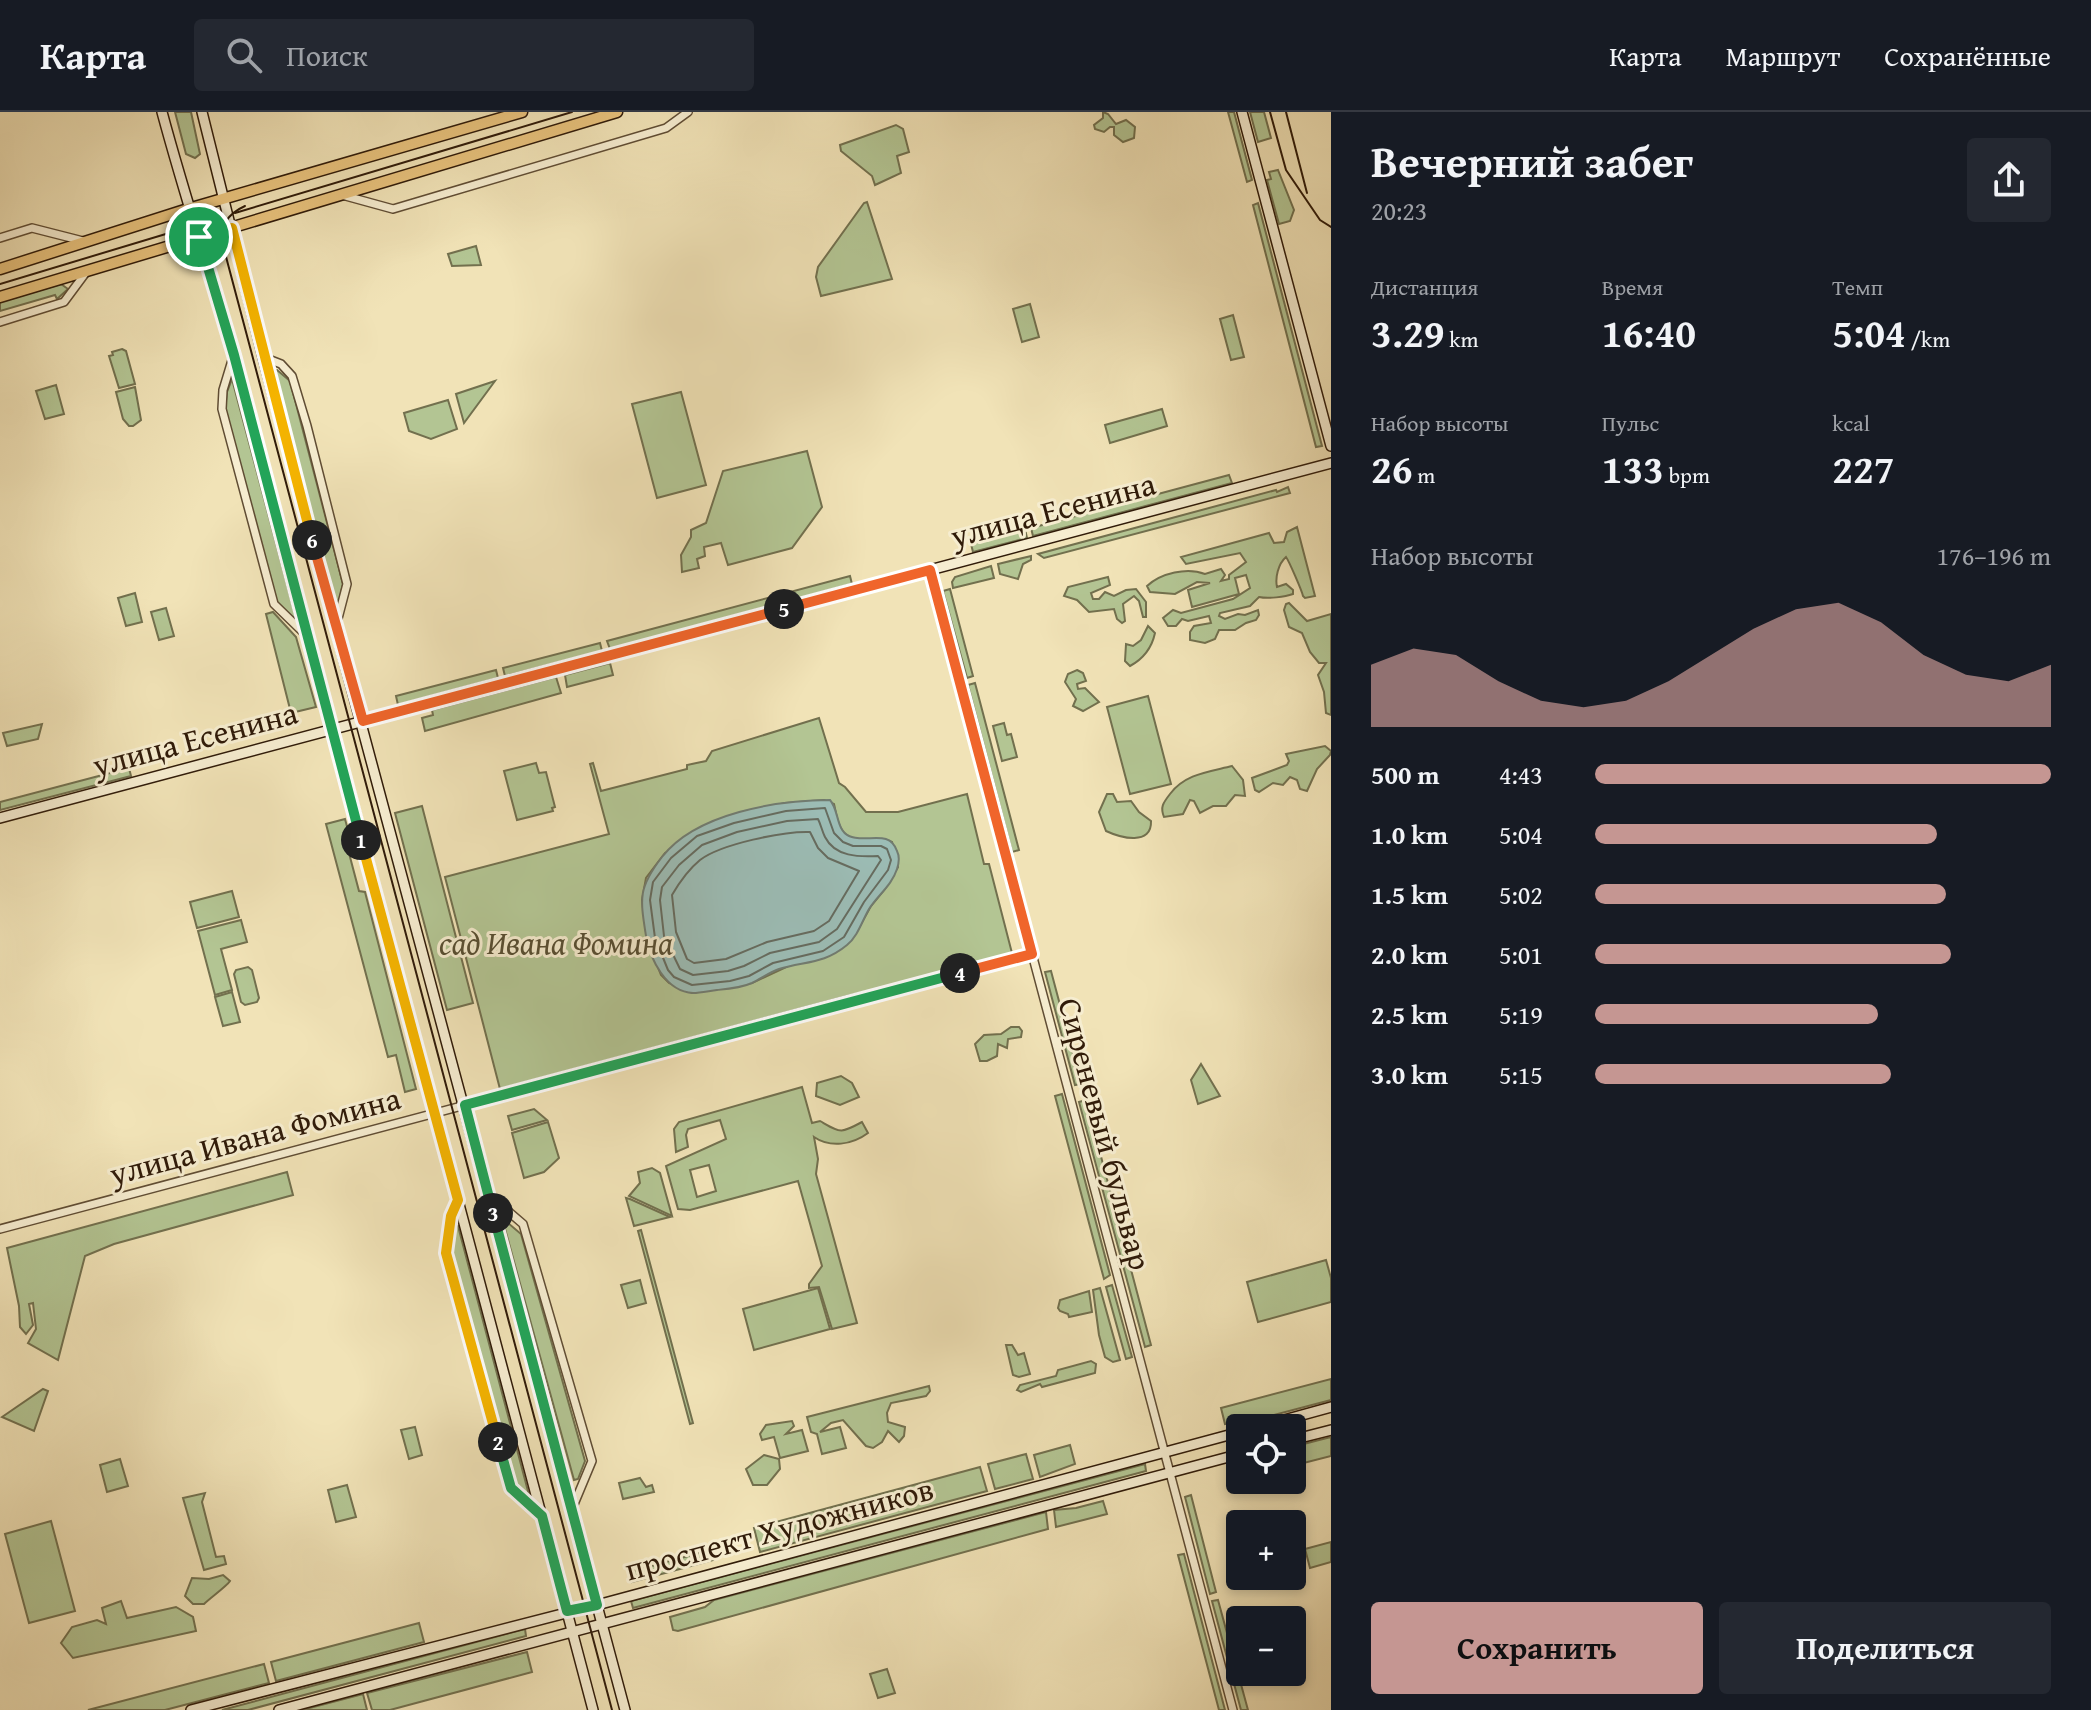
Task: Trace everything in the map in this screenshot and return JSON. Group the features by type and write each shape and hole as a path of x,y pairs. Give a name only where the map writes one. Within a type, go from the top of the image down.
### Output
{"main road":[{"path":"0,269 188,209 522,112"},
{"path":"0,297 617,112"}],"street":[{"path":"162,112 188,209 234,355 593,1710"},
{"path":"202,112 263,357 363,721 625,1710"},
{"path":"340,195 393,209 666,128 688,112"},
{"path":"1242,112 1331,446"},
{"path":"0,238 32,228 89,242"},
{"path":"0,322 64,302 88,270"},
{"path":"234,355 223,390 222,409 274,604 308,638"},
{"path":"263,357 281,364 292,376 307,426 347,584 335,628"},
{"name":"улица Есенина","path":"0,818 1331,463"},
{"name":"Сиреневый бульвар","path":"930,570 1233,1710"},
{"name":"улица Ивана Фомина","path":"0,1229 1032,954"},
{"path":"488,1194 523,1224 592,1461 572,1509"},
{"path":"458,1200 451,1216 446,1253 511,1488 542,1516"},
{"path":"1306,1414 1331,1407"},
{"path":"1306,1436 1331,1430"},
{"name":"проспект Художников","path":"191,1710 597,1605 1226,1436"},
{"name":"проспект Художников","path":"279,1710 1226,1458"}],"green space":[{"path":"175,112 191,112 200,154 195,158 186,154"},
{"path":"1103,112 1116,124 1126,120 1135,127 1134,138 1123,142 1114,135 1114,127 1104,132 1095,129 1094,125 1103,118"},
{"path":"1228,112 1234,112 1252,180 1247,182"},
{"path":"1250,112 1264,112 1271,138 1258,142"},
{"path":"896,125 903,129 909,152 897,156 901,173 875,185 872,176 841,151 840,145"},
{"path":"1278,170 1294,210 1290,221 1279,224 1267,180 1271,179 1269,172"},
{"path":"867,202 892,279 821,296 816,277 818,267"},
{"path":"1258,203 1322,446 1316,447 1253,205"},
{"path":"476,246 481,265 452,266 448,254"},
{"path":"61,284 68,289 57,299 55,295 0,311 0,302"},
{"path":"1030,304 1039,337 1022,342 1013,309"},
{"path":"1233,315 1244,357 1231,360 1220,319"},
{"path":"122,349 126,351 135,384 119,388 109,356"},
{"path":"275,370 290,381 343,584 338,606 335,606"},
{"path":"232,379 296,618 293,619 277,603 225,409"},
{"path":"495,381 464,423 456,394"},
{"path":"56,385 64,414 45,419 36,391"},
{"path":"135,387 141,420 129,426 123,419 116,392"},
{"path":"681,392 706,485 657,498 632,404"},
{"path":"448,400 457,429 431,439 409,431 404,413"},
{"path":"1162,409 1167,426 1110,443 1105,425"},
{"path":"807,451 822,507 792,548 728,565 721,543 704,547 705,556 697,559 699,568 682,572 681,555 691,537 691,530 706,523 723,471"},
{"path":"1229,475 1232,483 1033,536 1031,528"},
{"path":"1288,487 1290,493 1044,558 1038,554 1277,492"},
{"path":"1297,527 1315,596 1303,596 1286,557 1278,571 1277,587 1286,584 1293,594 1259,597 1250,606 1220,613 1219,616 1225,619 1258,610 1256,620 1235,630 1219,630 1215,639 1205,643 1190,640 1190,632 1194,626 1211,623 1209,616 1188,621 1182,619 1176,626 1168,626 1163,618 1173,610 1181,613 1233,599 1250,588 1246,575 1235,578 1239,594 1192,607 1188,590 1210,583 1197,582 1175,594 1150,592 1147,586 1153,581 1182,571 1205,574 1221,569 1225,575 1221,581 1229,579 1229,575 1246,562 1240,553 1186,564 1181,557 1269,533 1274,543 1284,542 1287,532"},
{"path":"1025,529 1027,538 973,552 971,544"},
{"path":"1031,556 1031,560 1023,564 1018,579 1000,574 998,564"},
{"path":"991,566 994,578 953,588 955,577"},
{"path":"850,576 852,584 610,649 607,641"},
{"path":"1108,577 1110,585 1091,593 1093,599 1099,599 1105,592 1114,596 1136,589 1146,602 1146,617 1143,617 1139,601 1134,596 1123,604 1125,621 1122,623 1114,609 1089,612 1077,600 1064,596 1068,587"},
{"path":"950,589 973,676 967,678 943,591"},
{"path":"135,593 142,622 126,626 118,598"},
{"path":"1289,603 1307,621 1331,614 1331,715 1326,713 1318,675 1326,663 1319,663 1310,652 1302,633 1289,627 1284,610"},
{"path":"166,608 174,636 159,640 151,612"},
{"path":"273,612 296,637 316,707 291,713 266,614"},
{"path":"1148,626 1155,633 1152,643 1143,656 1130,666 1125,661 1126,644 1133,646 1141,640"},
{"path":"600,643 602,651 505,676 503,668"},
{"path":"610,663 613,675 567,687 565,675"},
{"path":"496,670 498,678 398,705 396,696"},
{"path":"1077,670 1083,673 1086,681 1077,684 1078,689 1085,688 1099,702 1083,711 1073,706 1076,699 1065,682 1068,674"},
{"path":"556,677 561,693 425,731 422,718 433,715 432,710"},
{"path":"975,683 1019,850 1012,852 968,685"},
{"path":"1148,696 1171,784 1130,794 1107,707"},
{"name":"сад Ивана Фомина","path":"819,718 839,783 866,812 898,812 967,794 984,864 989,864 1013,957 847,996 500,1089 445,877 609,834 590,764 593,763 601,791 687,769 687,765 706,761 712,751","holes":["824,800 834,804 839,824 846,835 892,842 898,867 855,935 752,983 692,993 669,983 661,975 647,940 642,900 646,878 665,853 732,815 785,803"]},
{"path":"1004,723 1007,735 1011,734 1017,757 1002,761 993,726"},
{"path":"42,724 38,739 7,746 3,733"},
{"path":"1325,746 1331,751 1330,755 1317,769 1307,791 1300,789 1297,780 1290,777 1283,785 1273,783 1259,792 1255,790 1252,778 1287,765 1286,754"},
{"path":"536,763 539,773 546,772 555,807 553,811 517,820 504,771"},
{"path":"1232,766 1243,780 1245,796 1235,795 1226,806 1213,806 1200,813 1194,801 1190,800 1183,814 1164,817 1164,803 1176,787 1198,775"},
{"path":"129,768 131,776 0,810 0,802"},
{"path":"1107,794 1113,794 1117,802 1131,801 1151,821 1146,834 1127,838 1106,831 1099,812"},
{"path":"422,806 473,1003 447,1010 395,813"},
{"path":"345,819 349,834 345,838 359,891 365,892 416,1089 405,1092 396,1055 388,1057 326,824"},
{"path":"232,891 239,917 197,928 190,902"},
{"path":"241,920 247,942 221,949 232,990 215,995 198,931"},
{"path":"248,967 252,970 259,998 257,1002 245,1005 241,1002 234,974 236,970"},
{"path":"1051,971 1081,1084 1075,1085 1045,972"},
{"path":"232,992 240,1022 223,1026 215,997"},
{"path":"1011,1027 1019,1027 1021,1037 1008,1039 1007,1048 998,1044 997,1056 980,1061 975,1044 984,1035 1001,1034"},
{"path":"1201,1064 1220,1096 1198,1104 1191,1080"},
{"path":"841,1076 852,1083 859,1097 840,1105 816,1096 817,1083"},
{"path":"802,1087 812,1123 820,1121 841,1130 862,1122 868,1133 848,1142 827,1143 814,1137 818,1159 816,1174 857,1323 832,1329 819,1287 809,1288 822,1266 798,1181 690,1210 678,1209 666,1166 726,1139 720,1120 688,1129 688,1147 676,1152 674,1129 679,1122","holes":["709,1165 716,1191 697,1197 690,1170"]},
{"path":"1062,1094 1110,1275 1104,1279 1055,1096"},
{"path":"1086,1100 1151,1345 1145,1347 1079,1102"},
{"path":"534,1109 547,1120 512,1130 508,1116"},
{"path":"548,1122 559,1158 544,1172 524,1178 512,1133"},
{"path":"652,1168 660,1173 672,1216 629,1196 640,1183 638,1172"},
{"path":"287,1172 293,1195 114,1244 85,1256 58,1360 28,1343 36,1329 33,1303 29,1304 33,1325 26,1334 20,1327 19,1306 7,1248"},
{"path":"626,1198 630,1199 670,1217 634,1226"},
{"path":"502,1218 521,1234 585,1461 578,1479 574,1480"},
{"path":"455,1226 458,1226 529,1495 524,1495 512,1480 451,1260"},
{"path":"641,1230 693,1423 690,1424 638,1231"},
{"path":"1326,1260 1331,1278 1331,1302 1258,1322 1247,1282"},
{"path":"640,1280 646,1303 628,1308 621,1285"},
{"path":"1112,1285 1132,1357 1126,1359 1106,1287"},
{"path":"818,1288 830,1329 754,1350 743,1309"},
{"path":"1100,1288 1120,1360 1113,1362 1105,1357 1099,1335 1093,1290"},
{"path":"1089,1291 1092,1312 1069,1317 1058,1308 1060,1300"},
{"path":"1006,1345 1012,1345 1018,1355 1024,1353 1030,1374 1013,1375"},
{"path":"1091,1361 1096,1364 1095,1373 1042,1387 1040,1384 1021,1392 1017,1390 1020,1385 1056,1376 1058,1370"},
{"path":"1331,1379 1331,1400 1278,1414 1226,1414 1225,1424 1221,1408"},
{"path":"929,1386 926,1396 891,1403 888,1422 905,1427 904,1436 899,1442 888,1431 882,1442 873,1448 866,1446 843,1420 831,1423 820,1432 840,1427 846,1448 822,1454 817,1434 811,1432 807,1417"},
{"path":"43,1389 48,1391 34,1431 2,1417"},
{"path":"792,1421 794,1426 786,1434 802,1430 808,1451 780,1458 774,1437 762,1440 760,1434 766,1425"},
{"path":"415,1427 422,1455 409,1459 401,1430"},
{"path":"1331,1437 1331,1456 1306,1462 1306,1443"},
{"path":"1070,1445 1075,1464 1040,1477 1034,1455"},
{"path":"1026,1454 1033,1479 995,1489 988,1464"},
{"path":"764,1455 779,1459 780,1469 767,1485 753,1485 746,1469"},
{"path":"120,1459 128,1486 107,1492 100,1465"},
{"path":"1145,1464 1146,1471 633,1608 631,1601"},
{"path":"980,1467 987,1491 760,1552 754,1528"},
{"path":"640,1478 646,1487 652,1485 654,1492 623,1499 619,1483"},
{"path":"347,1485 356,1517 336,1522 328,1490"},
{"path":"205,1493 202,1502 216,1557 224,1556 226,1564 204,1570 183,1498"},
{"path":"1191,1495 1216,1592 1210,1594 1185,1497"},
{"path":"1103,1501 1107,1514 1056,1527 1054,1510"},
{"path":"1046,1512 1048,1529 673,1630 670,1617 705,1607 714,1600"},
{"path":"51,1521 75,1611 29,1623 5,1534"},
{"path":"1331,1542 1331,1562 1310,1568 1306,1549"},
{"path":"710,1550 713,1560 632,1582 630,1572"},
{"path":"1184,1554 1225,1710 1219,1710 1178,1555"},
{"path":"223,1575 230,1581 204,1604 193,1604 185,1596 192,1578 209,1579"},
{"path":"1218,1600 1226,1629 1226,1654 1212,1601"},
{"path":"121,1601 127,1618 176,1607 193,1617 196,1631 73,1658 61,1643 72,1627 97,1620 106,1624 102,1608"},
{"path":"419,1623 424,1642 276,1681 271,1662"},
{"path":"525,1629 526,1636 248,1710 222,1710"},
{"path":"527,1652 532,1672 390,1710 372,1710 367,1693"},
{"path":"264,1664 269,1683 165,1710 88,1710"},
{"path":"887,1669 895,1693 878,1698 870,1674"},
{"path":"1235,1686 1241,1686 1248,1710 1241,1710"},
{"path":"363,1694 367,1710 302,1710"}],"water":[{"path":"830,800 845,833 856,838 889,840 899,856 895,875 869,909 851,941 830,956 779,969 739,987 693,993 667,981 648,945 642,902 649,877 662,857 695,830 739,812 763,806"}],"tram line":[{"path":"235,213 572,112"},
{"path":"1270,112 1286,170 1320,220 1331,227"},
{"path":"1286,112 1307,193"},
{"path":"219,246 225,222 245,206"},
{"path":"178,225 194,225 207,230 218,239 225,253 612,1710"},
{"path":"0,284 189,227"}],"route":[{"path":"232,228 311,538 363,721 930,570 1032,954 465,1105 597,1605 567,1611 542,1516 511,1488 446,1253 451,1216 458,1200 234,355 199,237 232,228"}]}
